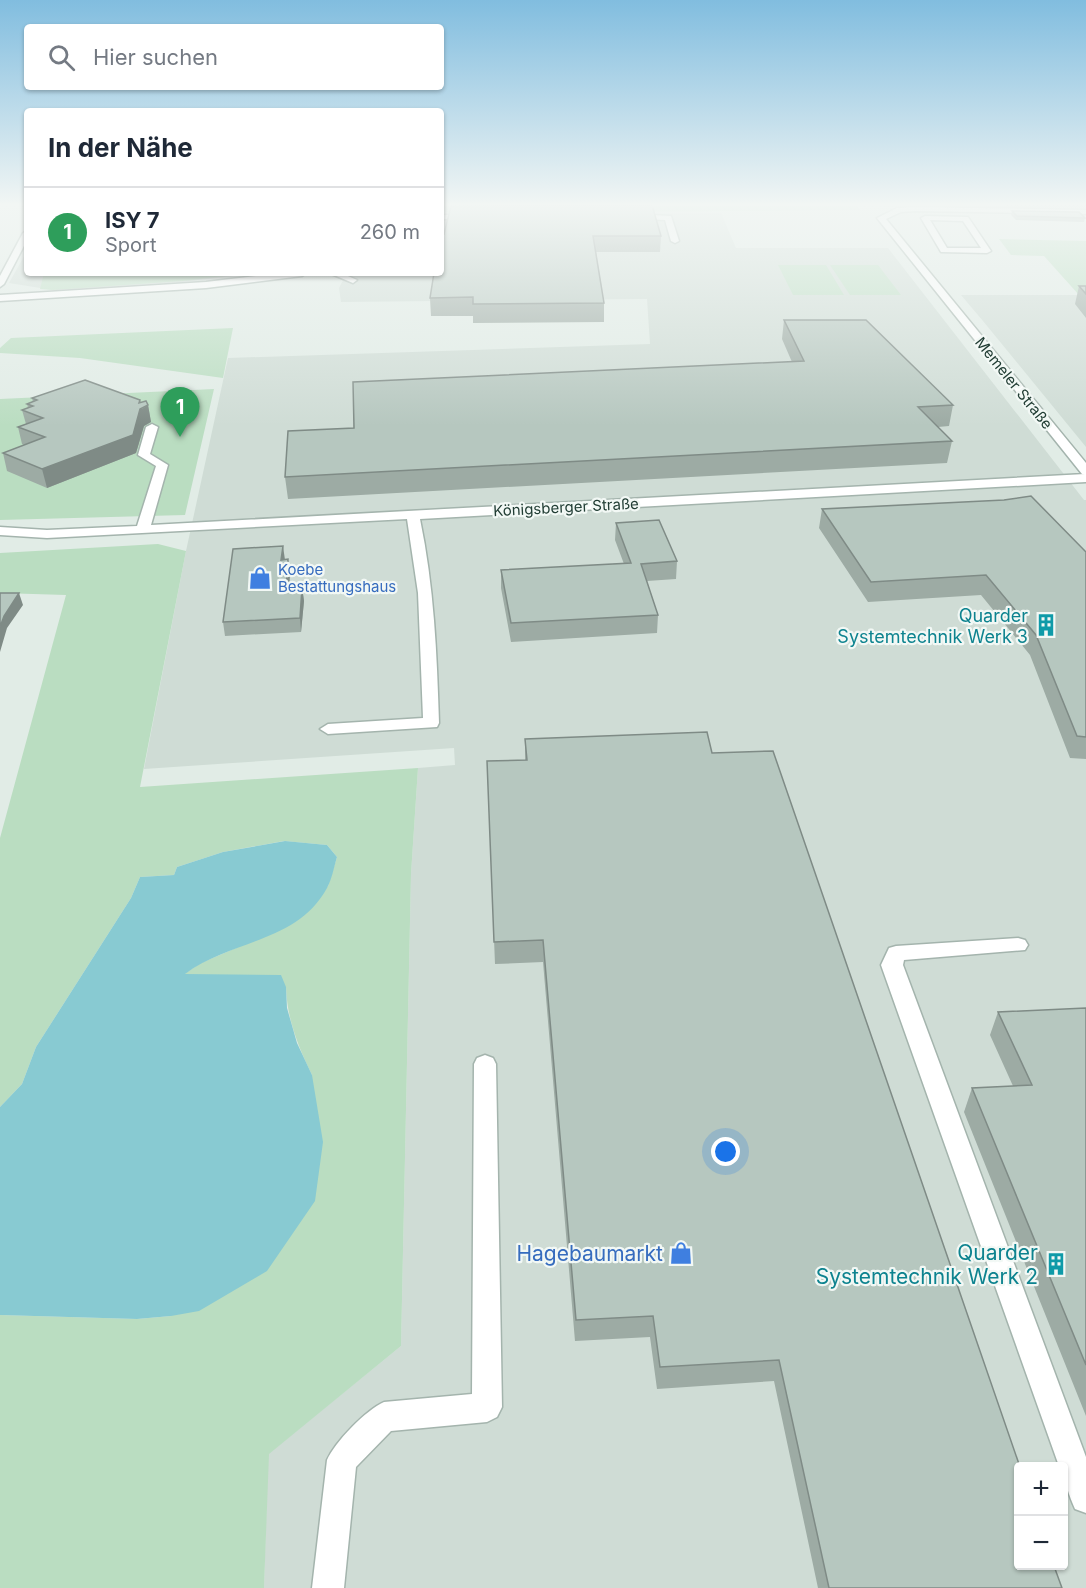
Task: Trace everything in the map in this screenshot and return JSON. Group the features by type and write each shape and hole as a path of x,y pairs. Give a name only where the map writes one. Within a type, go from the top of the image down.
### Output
{"street":[{"path":"0,298 206,285 269,277"},
{"path":"345,277 353,280"},
{"name":"Memeler Straße","path":"929,277 1086,471"},
{"path":"144,529 162,465 144,455 152,427"},
{"name":"Königsberger Straße","path":"0,541 46,534 1086,478"},
{"path":"328,729 431,723 428,642 413,516"},
{"name":"Königsberger Straße","path":"0,531 46,534"},
{"path":"1018,945 896,952 892,965 1086,1498"},
{"path":"328,1588 342,1460 384,1417 488,1407 485,1064"}],"shaded area":[{"path":"12,277 223,277 53,290 9,283"},
{"path":"349,277 911,277 1086,500 1086,1588 264,1588 268,1454 401,1346 411,874 418,768 455,765 454,748 144,769 186,551 228,358 650,344 647,299 341,302 339,288"},
{"path":"961,295 1086,295 1086,447 983,321"}],"green space":[{"path":"43,277 215,277 53,290 40,289"},
{"path":"784,277 833,277 844,295 793,295"},
{"path":"838,277 887,277 901,295 850,295"},
{"path":"1063,277 1086,277 1086,295 1079,295"},
{"path":"233,328 223,378 80,358 0,353 0,348 11,338"},
{"path":"214,389 185,515 0,520 0,399"},
{"path":"158,544 186,551 140,787 418,768 411,874 401,1346 269,1454 264,1588 0,1588 0,1315 137,1319 171,1316 312,1075 294,1032 286,987 184,974 201,963 236,948 328,886 337,857 327,845 284,841 223,852 177,867 174,875 140,877 131,898 36,1047 22,1084 0,1107 0,838 66,595 0,593 0,553"}],"water":[{"path":"285,841 327,845 337,857 329,884 314,906 299,920 281,930 203,963 185,974 281,975 286,987 287,1008 297,1043 312,1075 323,1142 315,1201 267,1271 199,1311 137,1319 0,1315 0,1107 22,1084 36,1047 131,898 140,877 174,875 177,867 223,852"}],"building":[{"path":"433,277 600,277 604,303 473,304 473,297 430,298"},
{"path":"1079,286 1086,286 1086,294"},
{"path":"784,320 866,320 953,405 918,407 952,441 285,477 288,431 354,428 353,382 804,361"},
{"path":"85,380 140,400 139,403 146,401 148,405 140,409 133,435 42,469 3,453 45,437 18,427 43,418 22,410 33,406 27,404 37,400 32,398"},
{"path":"1031,496 1086,552 1086,737 1077,736 1036,635 986,575 871,582 822,509 1004,500"},
{"path":"659,520 677,561 641,564 658,615 511,623 501,570 631,563 616,523"},
{"path":"283,546 281,560 288,559 286,588 302,587 300,618 223,622 233,549"},
{"path":"0,593 19,593 4,616 0,627"},
{"path":"707,732 712,753 773,751 1018,1462 1014,1462 1014,1570 1055,1570 1062,1588 829,1588 779,1360 660,1367 653,1316 576,1320 543,940 494,942 487,761 527,760 525,739"},
{"name":"Quarder Systemtechnik Werk 2","path":"1086,1008 1086,1365 972,1088 1032,1085 998,1012"}],"place":[{"name":"ISY 7","path":"180,437"},
{"name":"Koebe Bestattungshaus","path":"260,578"},
{"name":"Quarder Systemtechnik Werk 3","path":"1046,625"},
{"name":"Hagebaumarkt","path":"681,1253"},
{"name":"Quarder Systemtechnik Werk 2","path":"1056,1264"}]}
